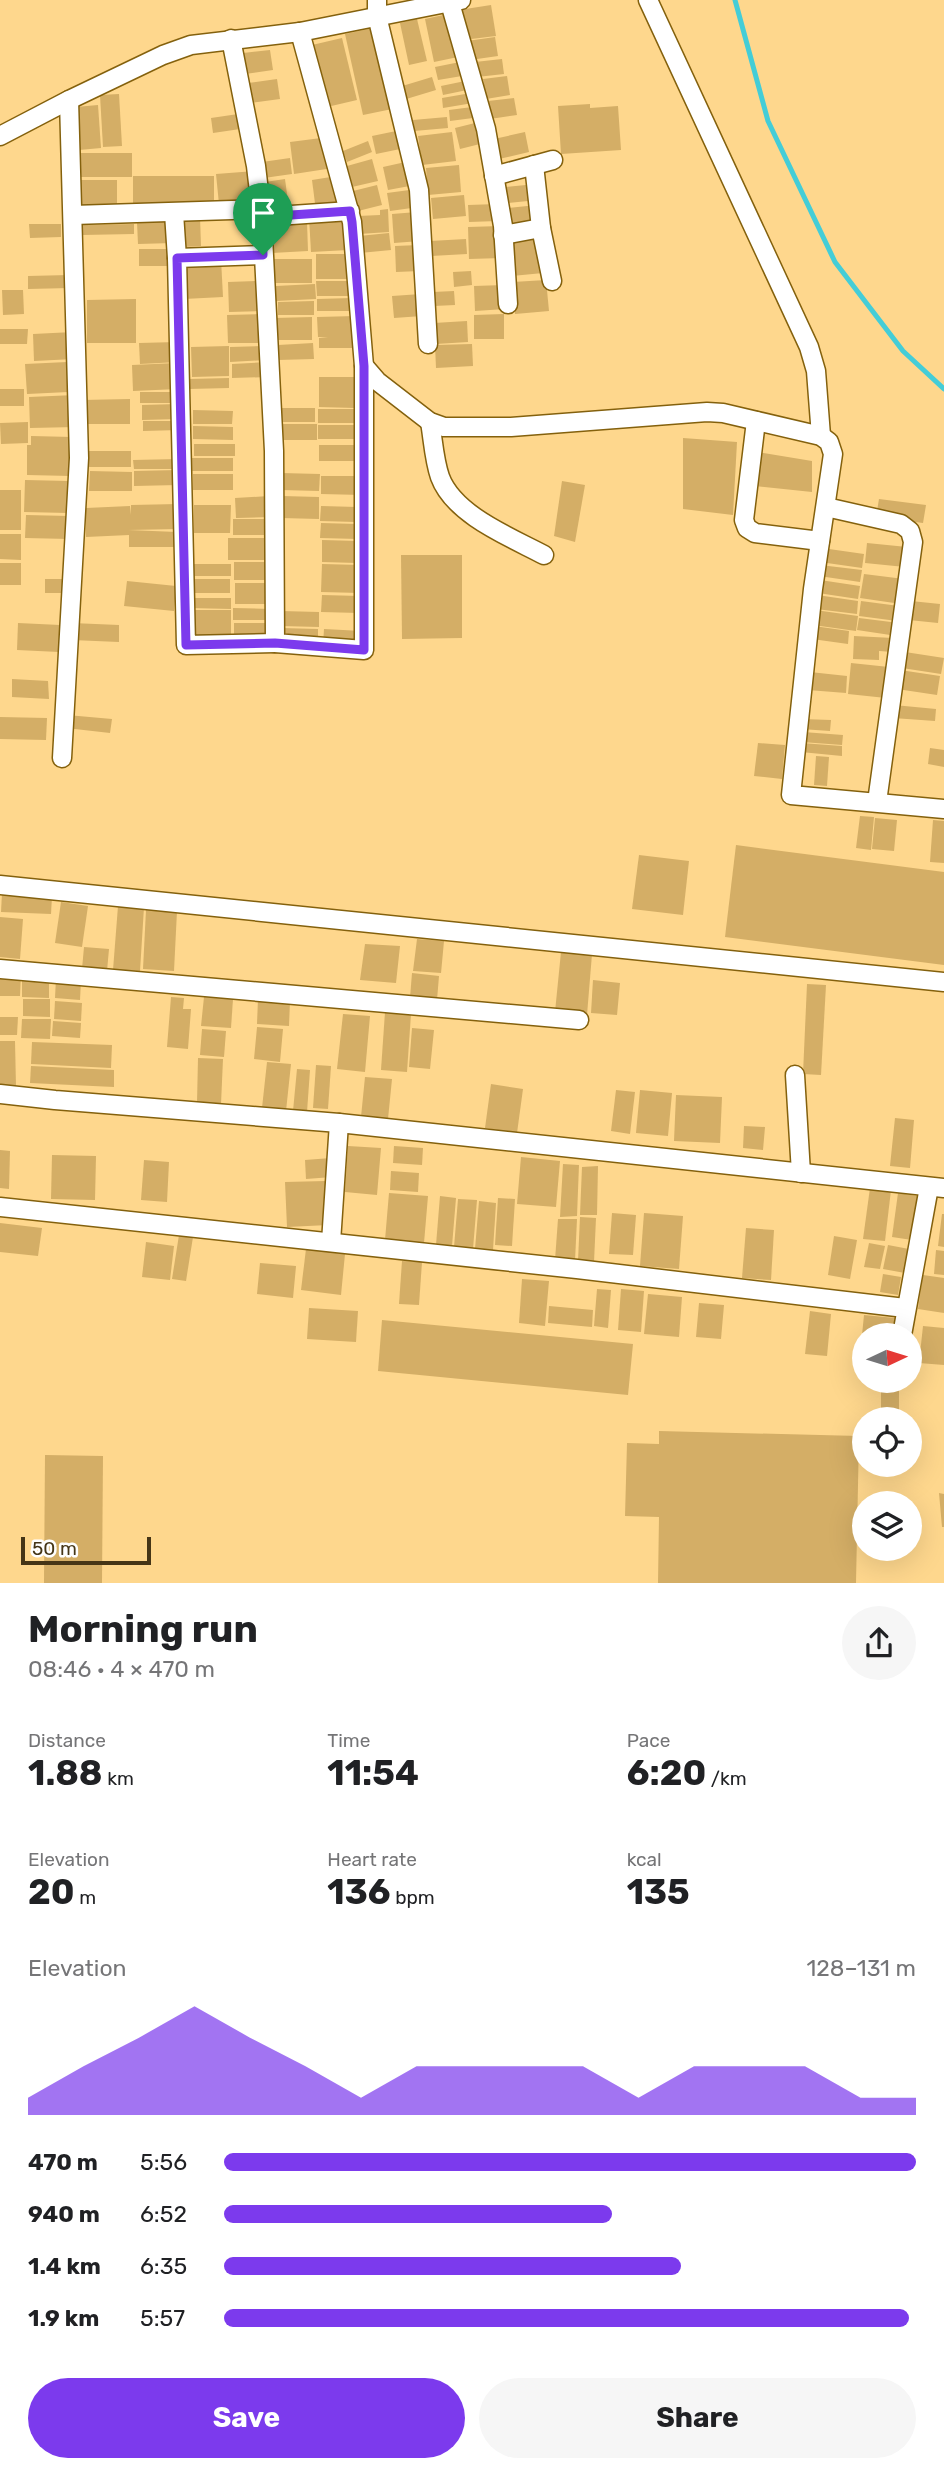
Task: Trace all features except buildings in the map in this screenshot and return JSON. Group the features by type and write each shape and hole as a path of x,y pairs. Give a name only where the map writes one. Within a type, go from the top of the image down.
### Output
{"street":[{"path":"648,0 809,347 816,371 821,436"},
{"path":"0,136 163,55 191,46 300,32 377,8 456,1 486,129 503,235 508,304"},
{"path":"377,8 419,190 428,344"},
{"path":"174,213 186,645 275,643 364,650 364,366 352,222 300,32"},
{"path":"231,39 256,166 262,213 274,451 275,643"},
{"path":"62,758 79,458 69,100"},
{"path":"494,176 554,160"},
{"path":"534,165 541,228 552,281"},
{"path":"74,215 350,211"},
{"path":"503,235 541,228"},
{"path":"177,258 263,255"},
{"path":"364,366 377,381 430,422 444,427 511,427 707,412 821,436 829,442 833,454 820,541 791,795 944,810"},
{"path":"756,421 744,520 747,528 755,533 820,541"},
{"path":"430,422 440,477 453,498 483,522 544,555"},
{"path":"826,507 901,524 910,531 912,542 877,802"},
{"path":"0,885 944,982"},
{"path":"0,969 579,1020"},
{"path":"795,1075 801,1172"},
{"path":"0,1094 339,1123 937,1188 903,1323"},
{"path":"331,1242 339,1123"},
{"path":"0,1207 905,1308"}],"waterway":[{"path":"735,0 768,121 835,262 903,351 944,389"}],"route":[{"path":"350,211 364,366 364,650 275,643 186,645 177,258 263,255 262,217 350,211"}]}
